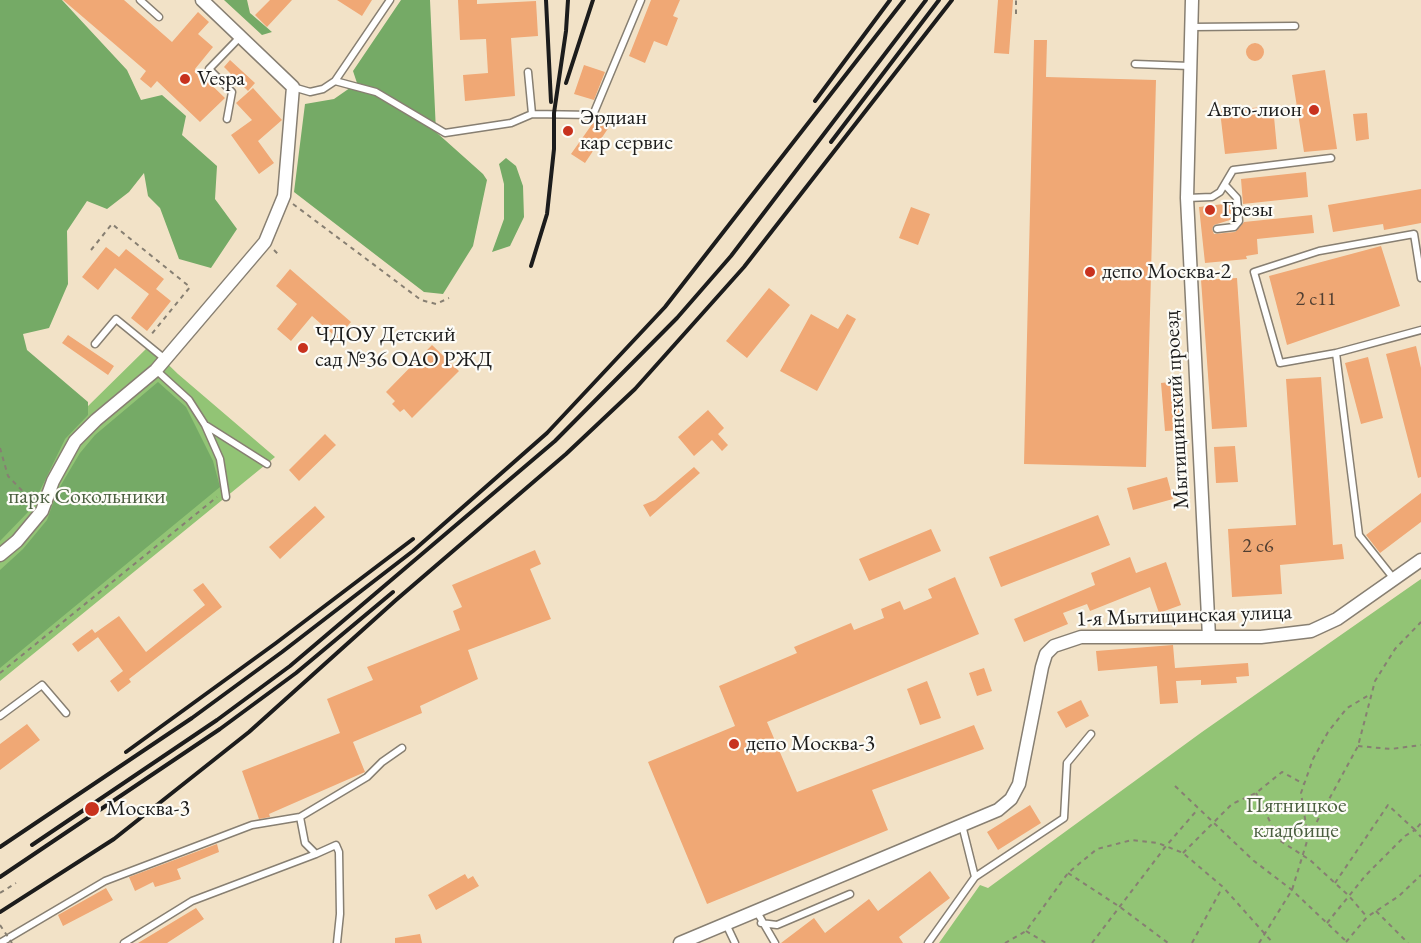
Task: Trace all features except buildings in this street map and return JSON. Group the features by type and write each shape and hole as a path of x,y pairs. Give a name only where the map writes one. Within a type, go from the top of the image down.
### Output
{"street":[{"path":"0,555 17,541 42,511 53,481 75,441 96,420 156,370 265,242 284,196 293,87 202,0"},
{"name":"Мытищинский проезд","path":"1192,0 1187,198 1209,637"},
{"name":"1-я Мытищинская улица","path":"680,943 726,924 759,917 998,810 1011,799 1019,784 1042,667 1046,654 1054,646 1081,637 1262,637 1311,631 1337,619 1421,560"}],"lane":[{"path":"140,0 159,17"},
{"path":"293,87 310,92 323,89 335,81 390,0"},
{"path":"335,81 376,92 445,133 511,123 532,114 593,115 641,0"},
{"path":"1191,27 1295,26"},
{"path":"227,119 232,92 209,69 240,36"},
{"path":"1135,64 1190,66"},
{"path":"528,72 532,114"},
{"path":"1187,198 1212,196 1225,185 1233,170 1331,158"},
{"path":"1217,229 1234,227 1239,221 1237,198 1225,185"},
{"path":"1421,278 1414,234 1319,251 1254,272 1280,363 1336,353 1421,330"},
{"path":"95,344 116,319 165,360"},
{"path":"1336,353 1359,535 1394,579"},
{"path":"156,370 189,400 205,425 220,459 225,494"},
{"path":"205,425 267,464"},
{"path":"0,716 42,685 66,713"},
{"path":"928,943 975,877 1064,818 1067,763 1091,734"},
{"path":"0,943 105,881 252,825 300,817 367,777 382,762 402,748"},
{"path":"300,817 305,843 316,854"},
{"path":"962,825 975,877"},
{"path":"124,943 192,901 336,845 341,858 338,943"},
{"path":"759,917 777,925 850,894"},
{"path":"759,917 775,943"},
{"path":"726,924 735,943"}],"path":[{"path":"1016,0 1016,14"},
{"path":"284,196 421,300 436,304 449,298"},
{"path":"91,250 112,224 190,287 145,342"},
{"path":"0,448 8,476 42,511"},
{"path":"0,673 225,494"},
{"path":"1259,943 1292,890 1308,838 1358,746 1375,681 1395,649 1421,622"},
{"path":"1308,838 1301,793 1313,759 1328,732 1347,708 1372,694"},
{"path":"1358,746 1391,749 1421,745"},
{"path":"1183,853 1232,804 1256,793 1282,772 1304,784"},
{"path":"1175,786 1254,861 1292,890 1347,942 1366,917 1399,896 1421,875"},
{"path":"1256,793 1279,840 1303,855 1335,883 1366,917"},
{"path":"1335,883 1388,804 1421,837"},
{"path":"1092,943 1198,808"},
{"path":"1327,923 1405,836 1421,823"},
{"path":"1005,943 1026,931 1068,873 1097,849 1132,840 1166,846 1183,853 1223,887 1273,943"},
{"path":"1068,873 1120,907 1168,943"},
{"path":"0,892 16,883"},
{"path":"1192,943 1223,887"},
{"path":"1376,911 1408,943"},
{"path":"0,925 12,943"},
{"path":"1026,931 1046,943"}],"green space":[{"path":"0,0 62,0 127,70 141,100 162,95 186,116 182,135 217,166 215,199 237,229 211,268 179,259 160,208 148,196 144,173 129,192 107,209 87,201 67,231 68,284 49,328 23,334 27,350 88,402 88,415 65,439 31,509 0,541"},
{"path":"224,0 247,0 250,13 272,32 262,35"},
{"path":"401,0 430,0 436,132 487,180 473,246 443,294 424,292 294,192 305,104 334,99 357,83 353,71"},
{"path":"506,158 516,166 523,186 524,217 510,246 492,252 504,219 504,184 499,164"},
{"name":"парк Сокольники","path":"0,333 84,410 149,346 178,374 275,457 0,681"},
{"path":"158,382 186,407 213,461 220,487 0,668 0,570 23,549 47,520 58,490 80,453 95,435"},
{"name":"Пятницкое кладбище","path":"1421,579 1421,943 939,943 980,885 988,888 1202,732"}],"railway":[{"path":"546,0 551,102"},
{"path":"531,266 547,214 554,149 554,113 566,31 568,0"},
{"path":"566,83 593,0"},
{"path":"815,101 890,0"},
{"path":"0,847 192,718 282,652 413,551 547,433 665,307 904,0"},
{"path":"32,845 217,720 290,666 555,441 677,318 731,256 926,0"},
{"path":"831,142 939,0"},
{"path":"0,912 114,839 249,732 396,600 566,454 635,389 744,267 952,0"},
{"path":"126,752 276,643 413,539"},
{"path":"0,877 220,729 296,673 393,592"}],"place":[{"name":"Vespa","path":"185,79"},
{"name":"Авто-лион","path":"1314,110"},
{"name":"Эрдиан кар сервис","path":"568,131"},
{"name":"Грезы","path":"1210,210"},
{"name":"депо Москва-2","path":"1090,272"},
{"name":"ЧДОУ Детский сад №36 ОАО РЖД","path":"303,348"},
{"name":"депо Москва-3","path":"734,744"},
{"name":"Москва-3","path":"92,809"}]}
